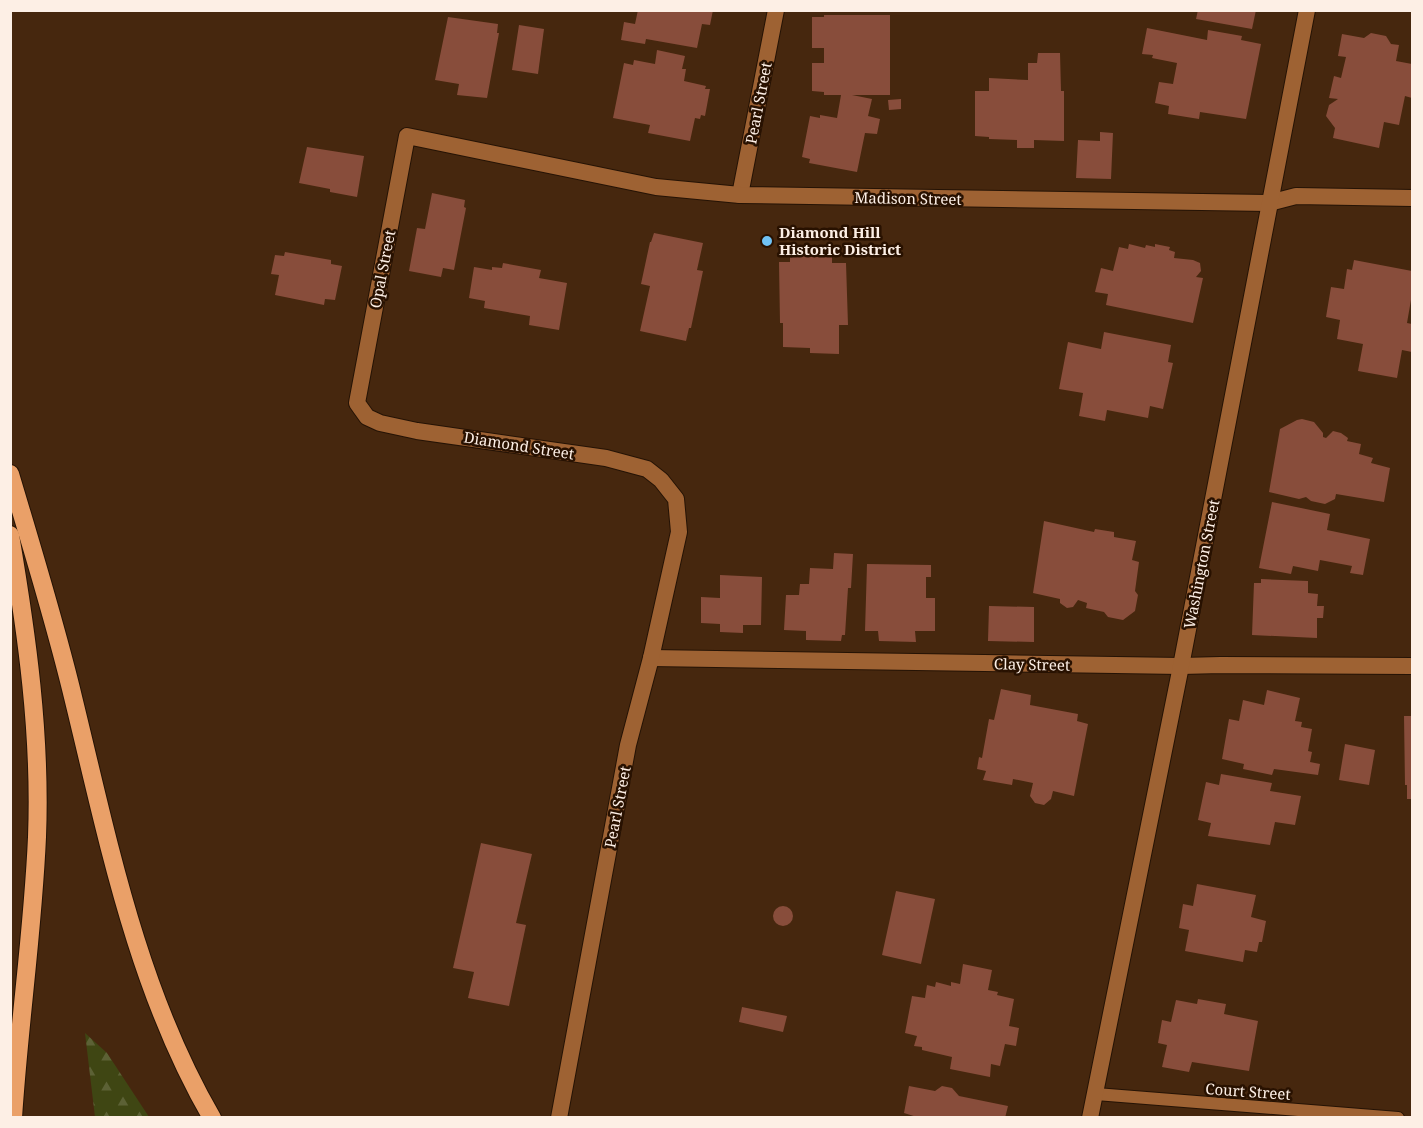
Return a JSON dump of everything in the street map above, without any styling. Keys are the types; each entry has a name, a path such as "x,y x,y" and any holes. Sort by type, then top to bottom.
{"highway":[{"path":"10,474 56,628 124,906 156,997 193,1085 212,1118"},
{"path":"10,535 33,686 37,780 37,838 14,1118"}],"street":[{"name":"Pearl Street","path":"741,195 777,10"},
{"name":"Washington Street","path":"1090,1118 1181,666 1307,10"},
{"name":"Madison Street","path":"407,136 656,187 741,195 1269,203 1296,196 1413,198"},
{"name":"Opal Street","path":"357,403 407,136"},
{"name":"Diamond Street","path":"357,403 367,417 380,423 606,458 647,470 661,480 676,499"},
{"name":"Pearl Street","path":"559,1118 628,745 651,658 679,532 676,499"},
{"name":"Clay Street","path":"651,658 1181,666 1221,664 1413,666"}],"lane":[{"name":"Court Street","path":"1096,1094 1397,1117"}],"green space":[{"path":"85,1033 107,1053 149,1117 95,1117"}],"building":[{"path":"638,10 713,10 710,25 702,24 697,48 646,39 645,44 621,40 624,22 635,24"},
{"path":"1198,10 1256,10 1252,29 1196,19"},
{"path":"824,15 890,15 890,95 852,95 872,99 868,116 880,119 877,134 865,133 857,172 809,163 810,159 802,157 810,116 837,118 841,95 824,95 824,92 812,91 812,63 824,63 824,48 812,48 812,17 824,17"},
{"path":"448,17 498,24 497,33 499,33 487,98 457,95 459,84 435,80"},
{"path":"519,25 544,29 538,74 512,70"},
{"path":"1147,28 1207,40 1208,30 1242,36 1241,40 1261,44 1246,119 1200,112 1199,119 1168,114 1169,106 1155,103 1159,82 1173,84 1177,63 1142,54"},
{"path":"1371,33 1386,36 1391,44 1399,45 1396,61 1412,64 1412,98 1405,96 1399,125 1384,122 1379,148 1333,138 1335,128 1326,116 1329,105 1338,99 1329,98 1334,76 1341,78 1346,57 1338,56 1342,34 1364,38"},
{"path":"657,50 685,56 682,69 686,69 684,81 710,89 705,116 701,115 700,119 695,118 690,141 648,133 650,125 613,118 624,63 633,65 634,60 655,64"},
{"path":"1038,53 1060,53 1061,91 1064,91 1064,141 1034,140 1034,148 1017,148 1017,140 975,136 975,91 989,91 989,78 1028,80 1028,63 1037,63"},
{"path":"901,99 901,109 889,110 888,100"},
{"path":"1100,132 1113,133 1111,179 1076,178 1078,140 1100,141"},
{"path":"307,147 364,156 357,197 299,183"},
{"path":"432,193 465,200 464,207 466,208 454,270 443,268 441,277 409,271 417,228 425,229"},
{"path":"654,233 703,243 697,270 703,271 686,341 640,331 650,286 641,284"},
{"path":"1129,244 1145,248 1146,245 1155,247 1155,244 1170,247 1169,250 1175,252 1174,258 1200,263 1201,271 1196,277 1203,278 1193,323 1106,305 1108,294 1095,292 1101,268 1113,271 1119,247 1128,249"},
{"path":"790,250 832,250 832,263 846,263 848,325 839,325 839,354 810,353 810,348 783,347 783,323 780,323 779,262 790,262"},
{"path":"285,252 331,260 331,264 342,266 335,300 325,299 324,305 275,295 279,275 271,274 275,255 284,256"},
{"path":"1354,260 1412,271 1412,294 1407,323 1412,324 1412,352 1402,350 1397,378 1358,371 1363,344 1337,339 1340,320 1326,317 1331,287 1344,289 1347,269 1352,270"},
{"path":"503,263 541,270 539,278 567,283 559,330 529,325 530,316 484,308 485,301 469,298 474,267 492,270 492,267 502,268"},
{"path":"1104,332 1171,345 1168,362 1173,363 1163,409 1150,406 1148,418 1107,410 1105,421 1079,416 1083,393 1059,389 1068,342 1101,349"},
{"path":"1302,419 1314,422 1323,433 1323,437 1326,438 1333,431 1348,438 1347,441 1361,444 1359,454 1373,458 1371,463 1390,468 1384,502 1336,494 1335,499 1325,504 1311,501 1306,497 1299,499 1269,492 1280,429"},
{"path":"1272,502 1330,514 1327,530 1370,539 1363,575 1350,573 1352,566 1320,560 1318,571 1293,566 1291,574 1259,568"},
{"path":"1044,521 1094,532 1095,529 1114,532 1114,537 1136,541 1132,560 1139,562 1135,611 1123,620 1086,608 1087,603 1078,600 1073,607 1067,608 1060,603 1060,599 1033,593"},
{"path":"834,553 853,554 845,635 842,635 841,641 806,640 806,631 784,630 786,595 799,595 800,584 809,584 810,568 833,569"},
{"path":"867,564 931,565 931,577 926,577 926,598 935,598 935,631 915,631 916,642 879,641 878,631 865,631"},
{"path":"720,575 762,577 761,625 743,625 743,633 720,632 720,624 701,623 701,597 720,598"},
{"path":"1261,579 1308,581 1308,593 1318,594 1317,606 1324,606 1323,618 1317,618 1317,638 1252,635 1254,583 1261,583"},
{"path":"989,606 1034,607 1034,642 988,641"},
{"path":"1001,689 1031,695 1030,705 1078,714 1077,721 1088,724 1074,796 1053,791 1051,799 1044,805 1035,803 1030,796 1033,783 1013,779 1012,785 983,780 986,771 977,769 979,757 982,758 989,719 994,720"},
{"path":"1267,690 1300,698 1295,721 1302,722 1301,727 1312,729 1308,751 1312,752 1310,762 1320,764 1318,775 1274,769 1272,775 1243,769 1244,764 1222,759 1229,719 1239,721 1243,700 1264,705"},
{"path":"1404,716 1412,716 1412,799 1407,799 1407,785 1405,785"},
{"path":"1345,744 1375,750 1369,785 1339,780"},
{"path":"1221,774 1272,783 1270,791 1301,796 1295,825 1275,822 1270,845 1208,836 1211,823 1198,820 1206,782 1219,785"},
{"path":"481,843 532,854 516,923 526,925 509,1006 468,998 474,972 453,968"},
{"path":"1197,884 1256,895 1251,917 1266,921 1262,942 1259,942 1257,952 1245,950 1243,962 1185,951 1189,930 1179,928 1183,904 1193,906"},
{"path":"896,891 935,899 921,964 882,955"},
{"path":"783,906 790,909 793,916 790,923 783,926 776,923 773,916 776,909"},
{"path":"963,964 992,970 988,990 1014,999 1009,1026 1019,1028 1016,1046 1005,1044 1000,1066 991,1064 990,1077 950,1069 952,1057 914,1046 917,1036 905,1033 912,996 925,998 927,985 935,987 936,982 951,986 951,982 960,984"},
{"path":"1198,999 1226,1004 1224,1014 1258,1021 1249,1071 1192,1062 1189,1072 1162,1067 1167,1045 1158,1043 1162,1020 1171,1022 1176,1000 1197,1004"},
{"path":"742,1007 787,1016 783,1032 739,1022"},
{"path":"909,1086 935,1091 942,1086 952,1088 959,1096 1008,1106 1005,1118 920,1118 904,1113"}],"place":[{"name":"Diamond Hill Historic District","path":"767,241"}]}
